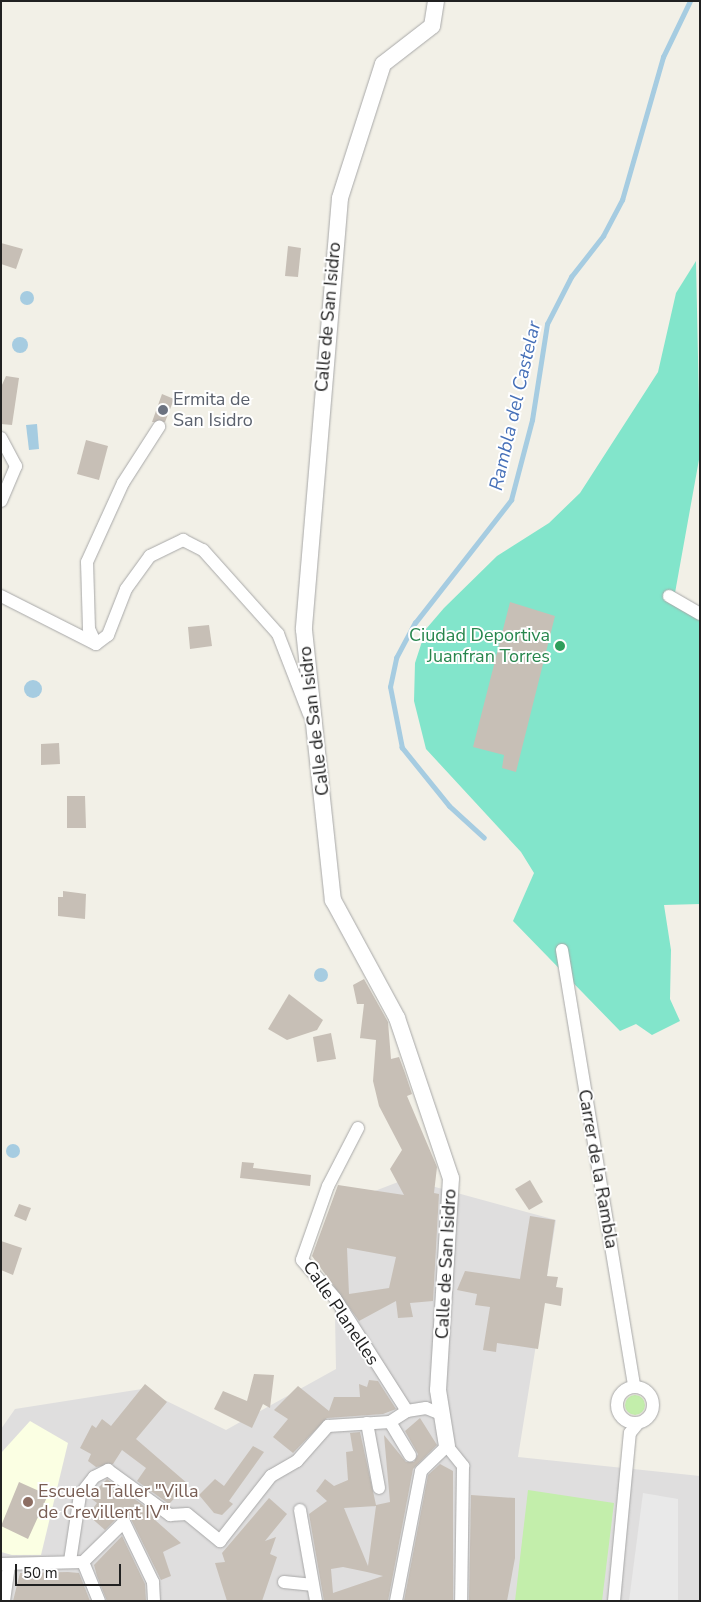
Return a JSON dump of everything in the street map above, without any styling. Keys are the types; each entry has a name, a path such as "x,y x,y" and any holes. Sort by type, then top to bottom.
{"street":[{"name":"Calle de San Isidro","path":"436,1 432,26 383,64 340,198 304,630 333,900 397,1018 451,1178 438,1390 447,1446"},
{"path":"96,644 89,629 88,562 122,483 159,427"},
{"path":"1,438 16,466 1,501"},
{"path":"96,644 108,635 126,590 150,556 183,540 203,550 278,634 316,732"},
{"path":"1,596 96,644"},
{"path":"669,596 700,614"},
{"name":"Carrer de la Rambla","path":"562,950 634,1387"},
{"name":"Calle Planelles","path":"358,1128 328,1186 302,1260 336,1298 407,1410"},
{"path":"614,1601 634,1428 649,1416 653,1406 649,1394 634,1387 623,1392 617,1402 623,1419 634,1428"},
{"path":"99,1601 76,1562 80,1495 94,1477 108,1470 170,1515 187,1514 220,1541 271,1476 297,1462 328,1426 390,1422 407,1410 426,1408 443,1415"},
{"path":"390,1422 410,1456"},
{"path":"367,1423 379,1488"},
{"path":"396,1601 421,1471 447,1446 463,1466 461,1601"},
{"path":"300,1510 311,1585 316,1601"},
{"path":"4,1601 5,1565 76,1562 124,1522 153,1582 154,1601"},
{"path":"284,1582 311,1585"}],"shaded area":[{"path":"406,1179 556,1220 518,1457 700,1476 700,1601 1,1601 1,1429 15,1409 142,1389 226,1430 336,1369 333,1207"},
{"name":"Escuela Taller \"Villa de Crevillent IV\"","path":"30,1421 68,1443 41,1555 12,1555 1,1552 1,1453"},
{"path":"643,1493 678,1499 678,1601 629,1601"}],"green space":[{"name":"Ciudad Deportiva Juanfran Torres","path":"696,261 700,454 673,604 700,613 700,904 664,905 671,950 670,999 680,1021 652,1035 636,1024 620,1031 513,921 534,873 521,852 426,749 414,701 415,663 426,629 444,608 497,556 549,523 580,493 658,372 676,293"},
{"path":"631,1395 639,1395 645,1401 645,1409 639,1415 631,1415 625,1409 625,1401"},
{"path":"528,1490 614,1503 602,1601 515,1601"}],"water":[{"path":"27,291 32,293 34,298 32,303 27,305 22,303 20,298 22,293"},
{"path":"20,337 26,339 28,345 26,351 20,353 14,351 12,345 14,339"},
{"path":"37,424 39,449 29,450 26,425"},
{"path":"33,680 39,683 42,689 39,695 33,698 27,695 24,689 27,683"},
{"path":"321,968 326,970 328,975 326,980 321,982 316,980 314,975 316,970"},
{"path":"13,1144 18,1146 20,1151 18,1156 13,1158 8,1156 6,1151 8,1146"}],"building":[{"path":"1,243 23,249 16,269 1,264"},
{"path":"288,246 301,248 298,277 285,276"},
{"path":"6,376 19,378 12,425 1,424 1,387"},
{"name":"Ermita de San Isidro","path":"162,394 174,399 165,422 152,422"},
{"path":"86,440 108,446 99,480 77,474"},
{"path":"510,602 555,616 516,772 502,768 504,755 473,747"},
{"path":"209,625 212,646 190,649 188,627"},
{"path":"59,743 60,764 41,765 41,744"},
{"path":"67,796 85,796 86,828 67,828"},
{"path":"63,891 86,894 85,919 58,916 58,897 63,897"},
{"path":"364,979 388,1022 391,1059 399,1057 412,1094 407,1096 437,1167 434,1193 439,1194 433,1301 410,1303 413,1317 398,1318 396,1301 359,1321 312,1256 338,1185 404,1195 390,1169 402,1150 379,1106 373,1081 376,1040 360,1038 364,1004 357,1004 353,985","holes":["347,1248 396,1257 389,1288 349,1294"]},
{"path":"289,994 323,1020 317,1030 287,1040 268,1029"},
{"path":"331,1033 336,1059 317,1062 313,1037"},
{"path":"242,1162 254,1163 253,1168 311,1175 310,1186 240,1178"},
{"path":"530,1180 543,1202 529,1210 515,1189"},
{"path":"19,1204 31,1208 26,1221 14,1216"},
{"path":"530,1216 555,1220 547,1276 558,1277 556,1287 563,1288 561,1306 545,1303 538,1349 497,1343 496,1352 483,1350 490,1307 475,1305 477,1294 457,1290 465,1271 520,1279"},
{"path":"1,1241 22,1248 13,1275 1,1270"},
{"path":"254,1374 274,1375 270,1408 263,1404 252,1428 214,1409 223,1391 247,1401"},
{"path":"369,1380 378,1381 396,1409 383,1414 327,1418 293,1453 273,1437 288,1419 274,1410 298,1386 329,1411 334,1397 360,1397 359,1384 367,1387"},
{"path":"145,1384 167,1402 136,1439 188,1484 169,1504 137,1481 146,1468 122,1450 113,1464 96,1467 88,1461 91,1454 80,1448 92,1425 96,1428 102,1419 111,1426"},
{"path":"420,1418 437,1445 413,1469 388,1601 324,1601 309,1514 327,1501 316,1491 325,1479 334,1486 348,1480 346,1452 353,1451 350,1433 360,1432 376,1505 390,1502 384,1435 406,1462 414,1462 418,1454 405,1431","holes":["376,1506 368,1566 344,1508","343,1567 367,1572 383,1576 333,1593 331,1569"]},
{"path":"253,1446 264,1452 229,1501 233,1504 222,1515 214,1513 199,1495 215,1479 224,1486"},
{"path":"440,1464 453,1471 453,1601 404,1601 428,1475"},
{"path":"107,1479 158,1516 155,1520 181,1543 163,1552 171,1576 161,1580 129,1515 119,1516 105,1530 88,1515 97,1503 89,1497"},
{"path":"19,1482 48,1495 28,1539 1,1526"},
{"path":"471,1495 515,1498 515,1558 507,1601 469,1601"},
{"path":"269,1498 287,1514 265,1541 276,1537 270,1554 277,1557 262,1601 227,1601 215,1563 225,1562 222,1553"},
{"path":"122,1536 145,1584 146,1601 107,1601 97,1576 94,1565"},
{"path":"20,1573 79,1573 90,1601 13,1601"}],"waterway":[{"name":"Rambla del Castelar","path":"484,838 449,806 402,748 390,687 396,658 415,623 511,500 532,420 547,324 571,277 603,236 622,200 663,57 690,1"}],"place":[{"name":"Ermita de San Isidro","path":"163,410"},
{"name":"Ciudad Deportiva Juanfran Torres","path":"560,646"},
{"name":"Escuela Taller \"Villa de Crevillent IV\"","path":"28,1502"}]}
